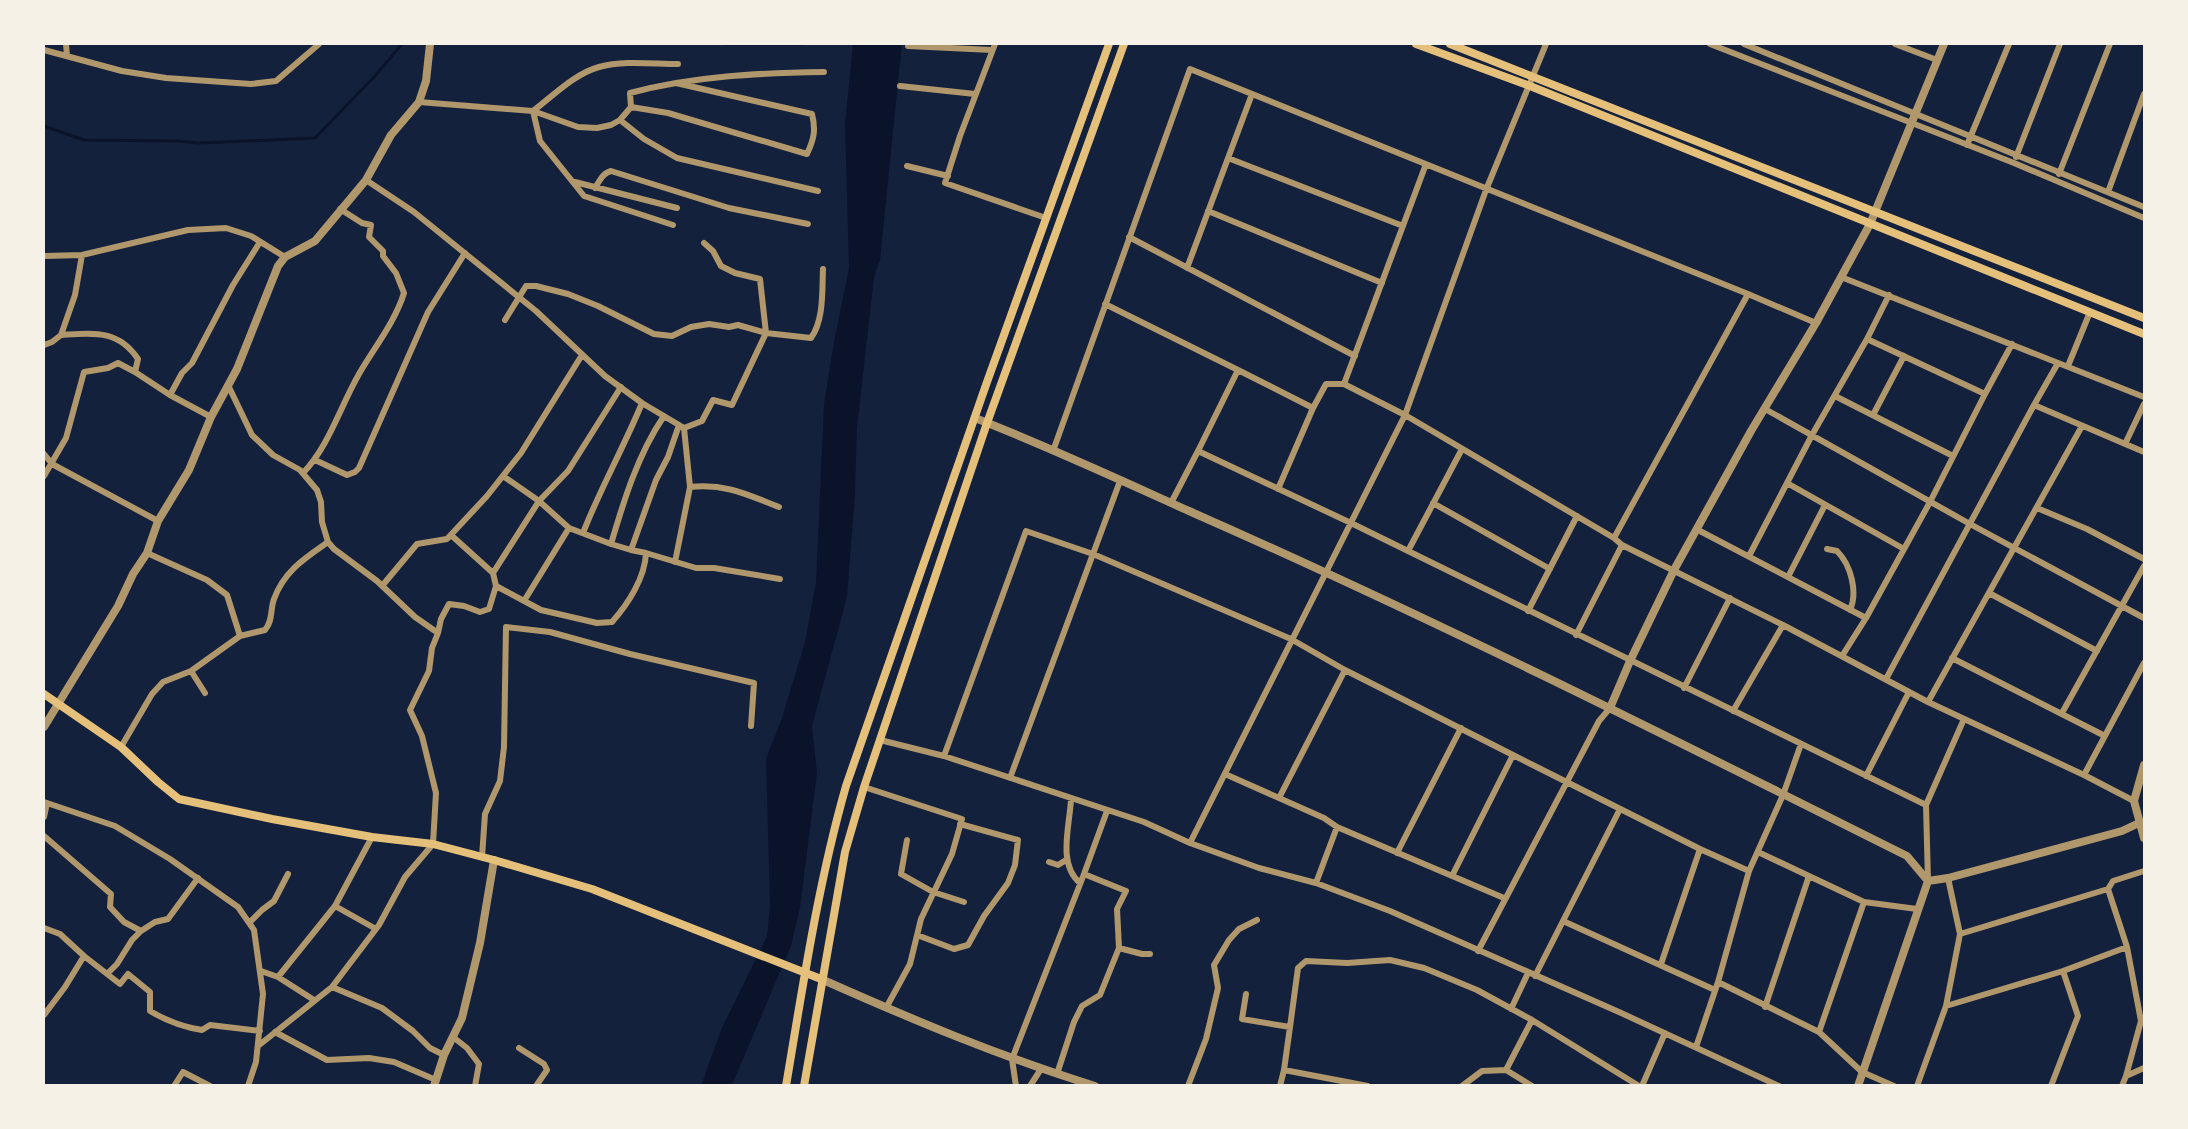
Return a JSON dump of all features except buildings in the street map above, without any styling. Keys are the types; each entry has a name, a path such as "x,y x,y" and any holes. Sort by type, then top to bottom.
{"main road":[{"path":"786,1086 804,973 830,841 846,786 1109,44"},
{"path":"804,1086 844,852 864,786 987,423 1124,44"},
{"path":"1416,44 1530,86 2145,334"},
{"path":"1450,44 2145,318"},
{"path":"44,694 121,747 179,799 372,837 433,844 494,860 592,888 821,979"}],"street":[{"path":"66,44 67,56"},
{"path":"44,50 122,71 165,78 251,84 276,81 318,44"},
{"path":"44,727 118,606 133,574 147,553 159,521 189,470 211,417 237,369 278,266 285,257 315,241 366,180 391,135 419,102 426,81 430,44"},
{"path":"1190,843 1405,415 1485,190 1546,44"},
{"path":"1710,44 2014,163 2145,218"},
{"path":"1744,44 2145,207"},
{"path":"1895,44 1937,60"},
{"path":"1478,951 1566,781 1599,721 1610,708 1674,570 1764,409 1816,323 1870,224 1944,44"},
{"path":"1966,145 2008,44"},
{"path":"2014,163 2060,44"},
{"path":"2057,181 2110,44"},
{"path":"908,46 993,47 945,183 1046,218"},
{"path":"533,111 570,82 597,68 628,64 678,64"},
{"path":"1053,451 1190,69 1816,323"},
{"path":"419,102 533,111 578,127 597,128 620,120 630,107 630,93 676,83 765,73 824,72"},
{"path":"630,107 668,113 807,154 816,126 813,114 676,83"},
{"path":"900,86 975,94"},
{"path":"1187,268 1252,94"},
{"path":"2108,192 2145,94"},
{"path":"533,111 540,141 584,196 673,225"},
{"path":"620,120 644,139 677,158 818,191"},
{"path":"1228,158 1403,225"},
{"path":"1344,384 1426,164"},
{"path":"907,166 948,176"},
{"path":"596,188 606,172 611,171 729,208 808,224"},
{"path":"366,180 414,212 465,253 536,311 582,355 621,387 642,403 682,427 702,421 713,400 732,405 766,333 760,279 735,273 721,266 704,243"},
{"path":"574,182 677,208"},
{"path":"303,474 315,460 404,293 396,273 383,256 383,250 369,237 371,225 362,223 340,209"},
{"path":"1208,211 1382,283"},
{"path":"44,256 82,255 188,230 226,228 250,236 285,257"},
{"path":"1129,237 1355,356"},
{"path":"170,395 182,373 192,363 233,285 260,242"},
{"path":"315,460 347,475 359,468 428,312 465,253"},
{"path":"44,345 61,335 75,295 82,255"},
{"path":"505,320 526,286 536,286 568,294 598,306 654,334 672,336 691,327 709,324 729,327 738,325 766,333 811,338 817,329 823,269"},
{"path":"1841,277 2145,397"},
{"path":"1614,538 1748,294"},
{"path":"1749,556 1889,295"},
{"path":"1105,304 1313,408"},
{"path":"2068,366 2090,312"},
{"path":"61,335 93,333 118,339 132,350 138,359 135,372"},
{"path":"1867,339 1985,394"},
{"path":"1842,656 1904,549 2012,344"},
{"path":"382,586 417,544 447,539 487,496 521,453 582,355"},
{"path":"1873,415 1904,356"},
{"path":"44,476 66,438 84,372 108,368 118,363 211,417"},
{"path":"1886,679 2058,363"},
{"path":"1171,503 1238,370"},
{"path":"1278,489 1313,408 1326,384 1344,384 1405,415 1614,538 1622,545 1783,625 1928,702 2134,801"},
{"path":"228,385 252,435 273,454 303,474 317,490 328,542 382,586 415,617 438,633"},
{"path":"493,573 539,501 568,471 621,387"},
{"path":"1835,396 1953,456"},
{"path":"583,533 603,484 623,448 642,403"},
{"path":"2125,444 2145,404"},
{"path":"2034,405 2145,452"},
{"path":"1764,409 2145,618"},
{"path":"611,544 635,472 655,429 664,416"},
{"path":"975,418 1327,572 1610,708 1907,856 1928,881"},
{"path":"1928,702 2082,426"},
{"path":"675,562 690,487 682,427"},
{"path":"631,550 656,480 682,427"},
{"path":"1408,551 1462,449"},
{"path":"1198,451 1351,523 1926,805"},
{"path":"44,454 52,464 159,521"},
{"path":"503,476 539,501 569,528 611,544 696,568 714,568 780,579"},
{"path":"1010,778 1120,481"},
{"path":"1787,483 1904,549"},
{"path":"690,487 710,485 737,490 779,507"},
{"path":"1433,503 1550,569"},
{"path":"1788,577 1825,505"},
{"path":"2037,508 2087,529 2145,559"},
{"path":"1528,611 1577,516"},
{"path":"524,601 569,528"},
{"path":"1698,530 1866,618"},
{"path":"944,756 1026,531 1093,554 1291,639 1345,670 1700,849 1749,871"},
{"path":"258,1046 332,987 376,929 405,877 433,844 436,793 422,736 410,710 429,671 432,648 441,619 449,604 464,606 480,612 489,609 496,586 493,573 451,535"},
{"path":"121,747 157,686 192,671 240,636 265,630 271,621 271,610 281,583 295,565 328,542"},
{"path":"1576,635 1622,545"},
{"path":"1827,549 1837,551 1849,568 1855,596 1850,610"},
{"path":"147,553 207,580 227,595 240,636"},
{"path":"496,586 541,610 597,623 612,622 625,606 645,566 646,553"},
{"path":"2062,713 2145,566"},
{"path":"1989,593 2097,651"},
{"path":"1684,688 1730,598"},
{"path":"1733,711 1783,625"},
{"path":"482,857 485,814 500,781 504,747 506,627 550,632 630,654 754,683 751,726"},
{"path":"1952,658 2105,736"},
{"path":"2084,775 2145,663"},
{"path":"1279,798 1345,670"},
{"path":"192,671 205,693"},
{"path":"1866,776 1909,692"},
{"path":"1858,1086 1928,881 1926,805 1964,719"},
{"path":"1397,853 1461,728"},
{"path":"880,740 944,756 1144,822 1190,843 1259,868 1316,883 1390,912 1665,1033 1779,1086"},
{"path":"1696,1047 1718,982 1749,871 1783,795 1801,744"},
{"path":"1452,876 1513,755"},
{"path":"2145,765 2134,801 2145,838"},
{"path":"1225,774 1324,818 1337,827 1504,898"},
{"path":"864,786 962,819 952,854 921,920 910,964 886,1008"},
{"path":"1071,799 1066,860 1072,876 1080,883"},
{"path":"44,817 45,803 115,826 198,878 238,907 254,930 263,994 258,1046 248,1086"},
{"path":"1511,1009 1563,921 1620,809"},
{"path":"1016,1086 1012,1059 1107,811"},
{"path":"1928,881 1948,878 2122,831 2139,823"},
{"path":"917,935 954,949 968,945 984,916 1008,883 1015,865 1018,840 960,824"},
{"path":"1316,883 1337,827"},
{"path":"44,836 111,894 110,907 124,922 141,931"},
{"path":"278,977 335,906 372,837"},
{"path":"907,840 901,874 933,892 964,903"},
{"path":"1661,964 1700,849"},
{"path":"1758,852 1864,902 1917,909"},
{"path":"275,1032 327,1060 369,1058 394,1062 435,1083 444,1055 462,1018 480,943 494,860"},
{"path":"1049,862 1058,865 1066,860"},
{"path":"1960,934 2108,889 2113,881 2145,871"},
{"path":"249,923 274,902 288,874"},
{"path":"1057,1074 1082,1006 1100,995 1119,948 1117,909 1126,891 1084,874"},
{"path":"1765,1007 1809,876"},
{"path":"108,973 141,931 155,922 168,919 198,878"},
{"path":"1917,1086 1946,1006 1960,934 1948,878"},
{"path":"2108,889 2127,947 2143,1022 2122,1086"},
{"path":"1819,1032 1864,902"},
{"path":"335,906 376,929"},
{"path":"1188,1086 1206,1039 1218,988 1214,965 1229,940 1239,929 1257,920"},
{"path":"1563,921 1715,990"},
{"path":"44,928 60,934 84,957 120,984 128,974 150,992 150,1011 183,1027 202,1030 210,1024 260,1031"},
{"path":"1946,1006 2063,971 2127,947"},
{"path":"1119,948 1150,954"},
{"path":"44,1015 84,957"},
{"path":"1280,1086 1298,968 1306,961 1347,963 1390,960 1424,968 1477,990 1532,1020 1640,1086 1665,1033"},
{"path":"261,971 278,977 314,1000"},
{"path":"2051,1086 2078,1017 2063,971"},
{"path":"821,979 1012,1059 1095,1086"},
{"path":"1718,982 1819,1032 1862,1072 1894,1086"},
{"path":"332,987 382,1008 413,1031 430,1048 444,1055"},
{"path":"1246,994 1242,1019 1290,1027"},
{"path":"1506,1070 1532,1020"},
{"path":"453,1037 467,1048 479,1064 475,1086"},
{"path":"519,1048 544,1064 546,1070 536,1086"},
{"path":"2126,1076 2145,1068"},
{"path":"1030,1086 1041,1069"},
{"path":"1284,1070 1368,1086"},
{"path":"1462,1086 1482,1071 1506,1070 1533,1086"},
{"path":"174,1086 183,1072 210,1086"}],"water":[{"path":"853,44 902,44 880,260 874,277 857,428 855,495 847,597 812,726 817,773 800,908 791,946 732,1085 701,1086 721,1030 767,936 770,905 766,759 782,718 805,642 816,582 824,404 849,268 845,123"}],"waterway":[{"path":"44,126 84,140 199,143 315,138 375,76 402,44"},
{"path":"725,44 803,44"}]}
